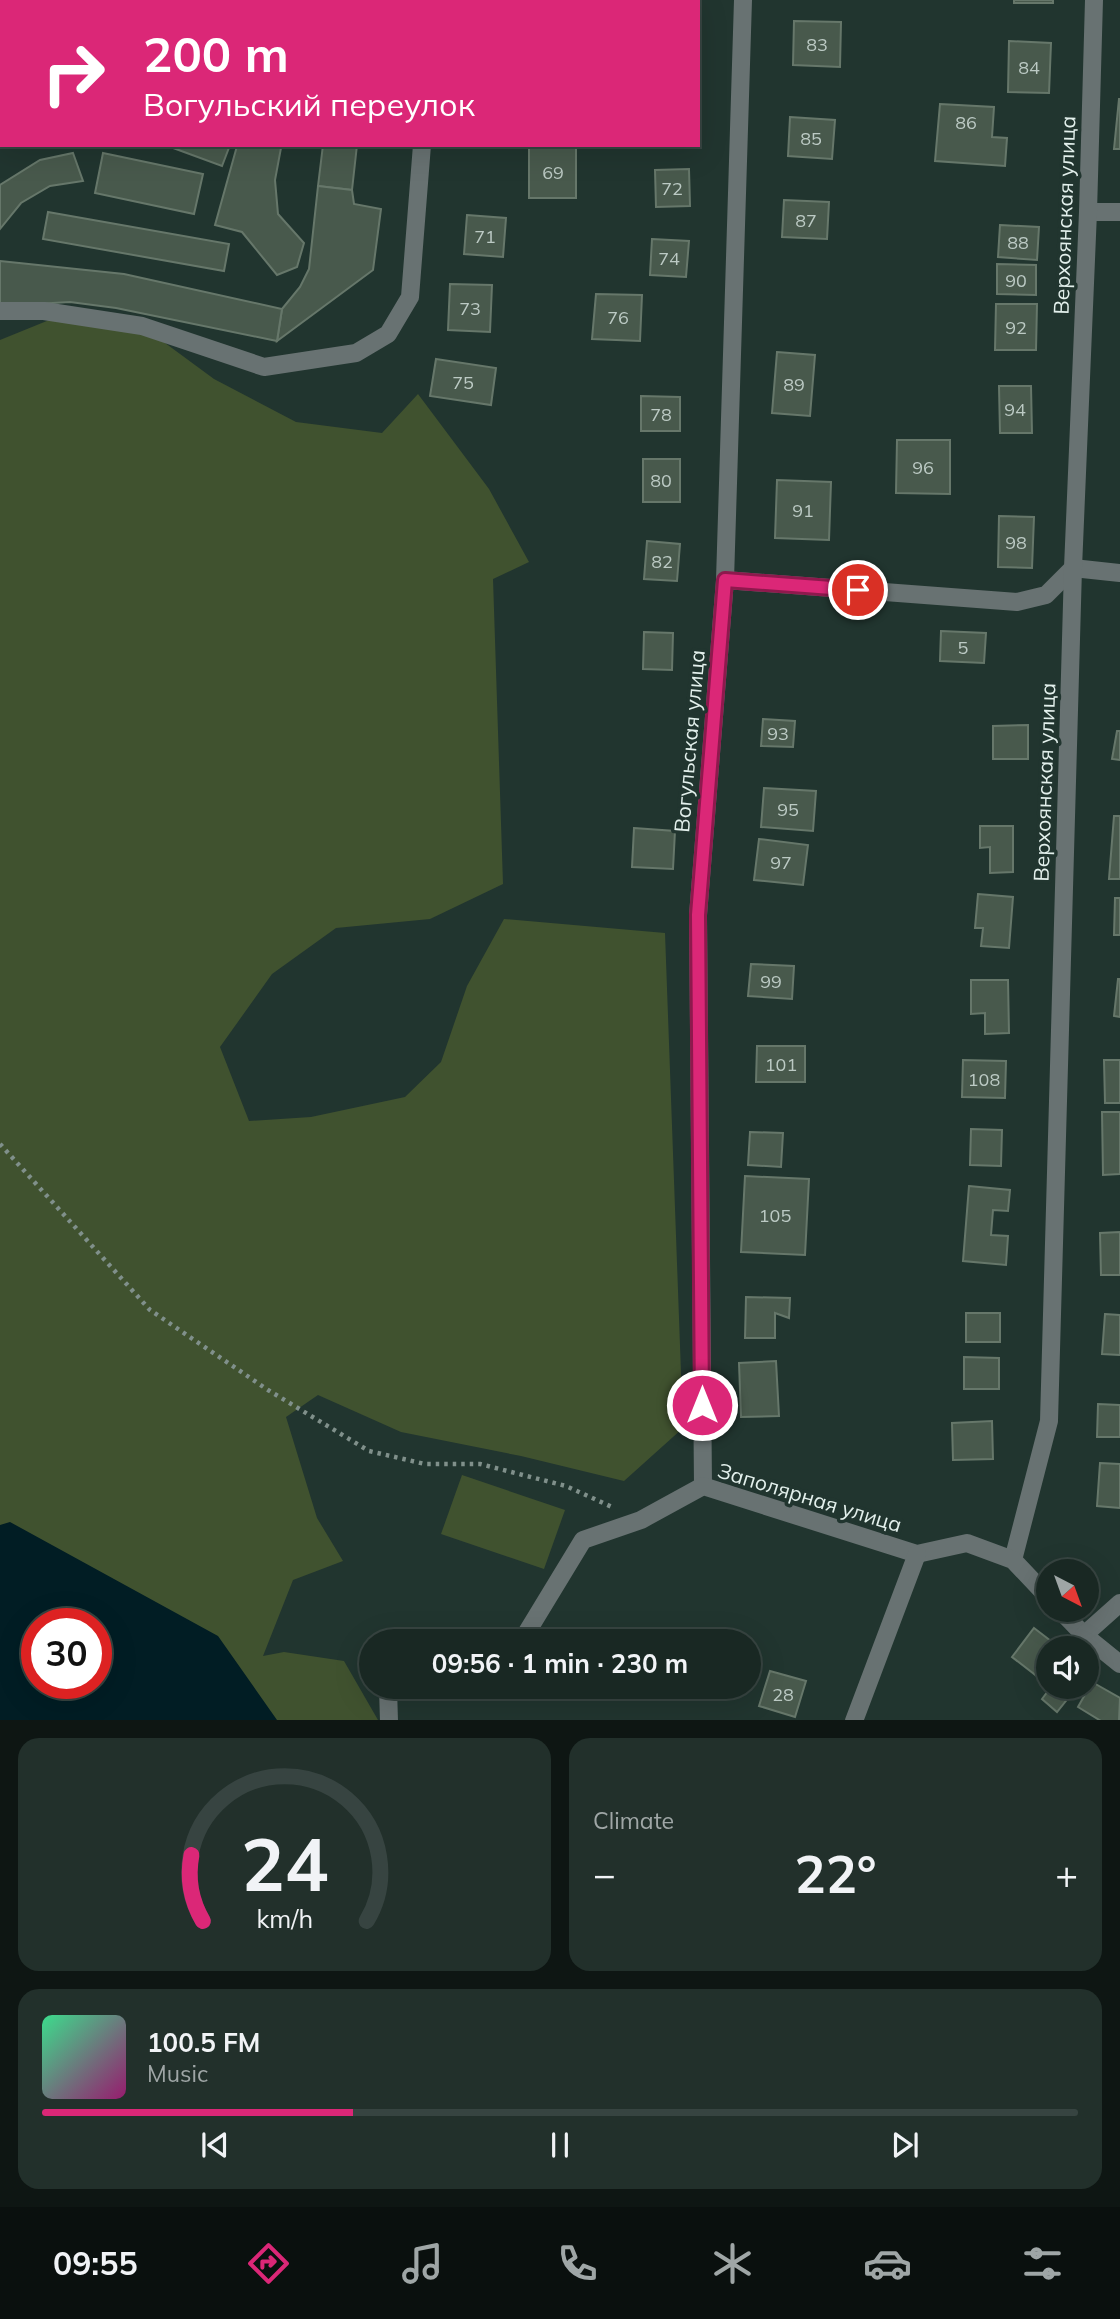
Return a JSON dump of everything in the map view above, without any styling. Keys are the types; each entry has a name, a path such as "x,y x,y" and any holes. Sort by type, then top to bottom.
{"street":[{"name":"Вогульская улица","path":"703,1486 698,915 725,580 743,0"},
{"name":"Верхоянская улица","path":"1013,1560 1049,1421 1073,568 1094,0"},
{"path":"0,311 44,311 142,326 264,366 356,353 388,334 410,297 422,147"},
{"path":"1088,212 1120,212"},
{"path":"725,580 1017,602 1046,595 1073,568 1120,573"},
{"name":"Заполярная улица","path":"529,1629 583,1540 641,1520 703,1486 917,1554 967,1543 1013,1560 1036,1584"},
{"path":"853,1720 917,1554"},
{"path":"1084,1635 1120,1603"},
{"path":"1072,1622 1120,1664"},
{"path":"388,1699 389,1720"}],"path":[{"path":"0,1144 150,1310 268,1390 369,1451 425,1464 480,1464 566,1486 641,1520"}],"green space":[{"path":"64,314 142,326 214,379 296,422 382,433 418,394 489,489 529,562 493,579 503,884 430,919 336,928 272,974 220,1047 249,1121 311,1117 405,1097 441,1062 467,986 504,919 665,933 683,1428 624,1481 521,1456 401,1432 318,1395 286,1417 317,1518 343,1561 293,1580 263,1656 284,1652 344,1661 359,1687 359,1699 366,1699 378,1720 0,1720 0,340"},
{"path":"462,1475 565,1510 544,1569 441,1534"}],"water":[{"path":"10,1522 218,1636 277,1720 0,1720 0,1525"}],"building":[{"path":"1014,0 1053,0 1053,3 1014,3"},
{"path":"794,21 841,22 840,67 793,65"},
{"path":"1009,41 1051,43 1049,93 1008,92"},
{"path":"1119,99 1120,149 1114,149"},
{"path":"940,104 994,107 992,137 1007,138 1005,166 935,161"},
{"path":"790,117 835,120 832,159 788,156"},
{"path":"170,147 229,147 222,166"},
{"path":"237,147 281,148 275,180 278,214 304,243 297,267 277,275 242,232 215,225"},
{"path":"323,147 357,147 352,190 318,186"},
{"path":"529,147 576,147 576,198 529,198"},
{"path":"73,153 83,181 50,186 21,203 0,229 0,185 40,160"},
{"path":"103,153 203,174 194,214 95,193"},
{"path":"689,169 690,206 656,207 655,170"},
{"path":"318,186 352,190 354,204 381,209 373,270 277,341 282,309 300,287 309,269"},
{"path":"784,200 829,202 827,239 782,237"},
{"path":"48,212 229,244 224,271 43,239"},
{"path":"467,215 506,218 503,257 464,254"},
{"path":"1000,225 1039,227 1037,260 998,257"},
{"path":"652,239 689,241 686,277 650,275"},
{"path":"0,261 124,274 282,309 277,341 116,308 70,302 0,306"},
{"path":"997,264 1036,265 1036,295 997,294"},
{"path":"450,284 492,285 490,332 448,330"},
{"path":"596,294 642,295 640,341 592,339"},
{"path":"996,304 1037,304 1036,350 995,350"},
{"path":"777,352 815,355 810,416 772,413"},
{"path":"436,359 496,368 491,405 430,396"},
{"path":"999,386 1031,386 1032,433 1000,433"},
{"path":"641,396 680,397 680,431 641,431"},
{"path":"897,440 950,440 950,494 896,493"},
{"path":"643,459 680,459 680,502 643,502"},
{"path":"777,480 831,482 829,540 775,538"},
{"path":"999,516 1034,517 1032,568 998,567"},
{"path":"647,541 680,544 677,581 644,579"},
{"path":"941,631 986,633 984,663 940,661"},
{"path":"644,632 673,633 672,670 643,669"},
{"path":"763,719 795,721 793,747 761,746"},
{"path":"1028,725 1028,759 993,759 993,726"},
{"path":"1117,731 1120,731 1120,760 1112,759"},
{"path":"764,788 816,791 813,831 761,827"},
{"path":"1114,816 1120,816 1120,879 1109,879"},
{"path":"980,826 1013,826 1013,872 990,873 990,847 980,848"},
{"path":"634,828 675,831 673,869 632,867"},
{"path":"759,839 808,845 803,885 754,880"},
{"path":"978,894 1013,897 1009,948 981,946 983,928 975,928"},
{"path":"1115,898 1120,898 1120,935 1114,935"},
{"path":"751,964 794,966 792,999 748,996"},
{"path":"1120,979 1120,1017 1114,1016"},
{"path":"971,980 1008,980 1009,1033 985,1034 985,1013 971,1014"},
{"path":"757,1046 805,1046 805,1082 756,1082"},
{"path":"963,1060 1006,1061 1005,1098 962,1097"},
{"path":"1104,1060 1120,1060 1120,1103 1105,1103"},
{"path":"1102,1112 1120,1112 1120,1174 1103,1175"},
{"path":"971,1129 1002,1130 1001,1166 970,1165"},
{"path":"750,1132 783,1133 781,1167 748,1165"},
{"path":"745,1176 809,1179 805,1255 741,1252"},
{"path":"969,1186 1010,1190 1008,1211 993,1210 991,1235 1008,1236 1006,1265 963,1261"},
{"path":"1120,1232 1120,1275 1101,1275 1100,1233"},
{"path":"746,1297 790,1298 789,1318 775,1313 775,1338 745,1338"},
{"path":"966,1313 1000,1313 1000,1342 966,1342"},
{"path":"1105,1314 1120,1315 1120,1355 1102,1354"},
{"path":"964,1357 999,1358 999,1389 964,1389"},
{"path":"776,1361 779,1416 741,1417 739,1363"},
{"path":"1098,1404 1120,1405 1120,1437 1097,1437"},
{"path":"992,1421 993,1459 953,1460 952,1423"},
{"path":"1100,1463 1120,1464 1120,1508 1097,1506"},
{"path":"1034,1628 1044,1636 1036,1636 1036,1675 1012,1657"},
{"path":"770,1671 806,1681 795,1717 759,1706"},
{"path":"1099,1686 1120,1698 1119,1720 1099,1720 1078,1707 1082,1699 1099,1699"},
{"path":"1042,1699 1067,1699 1057,1712"}],"route":[{"path":"702,1405 698,915 725,580 858,590"}]}
